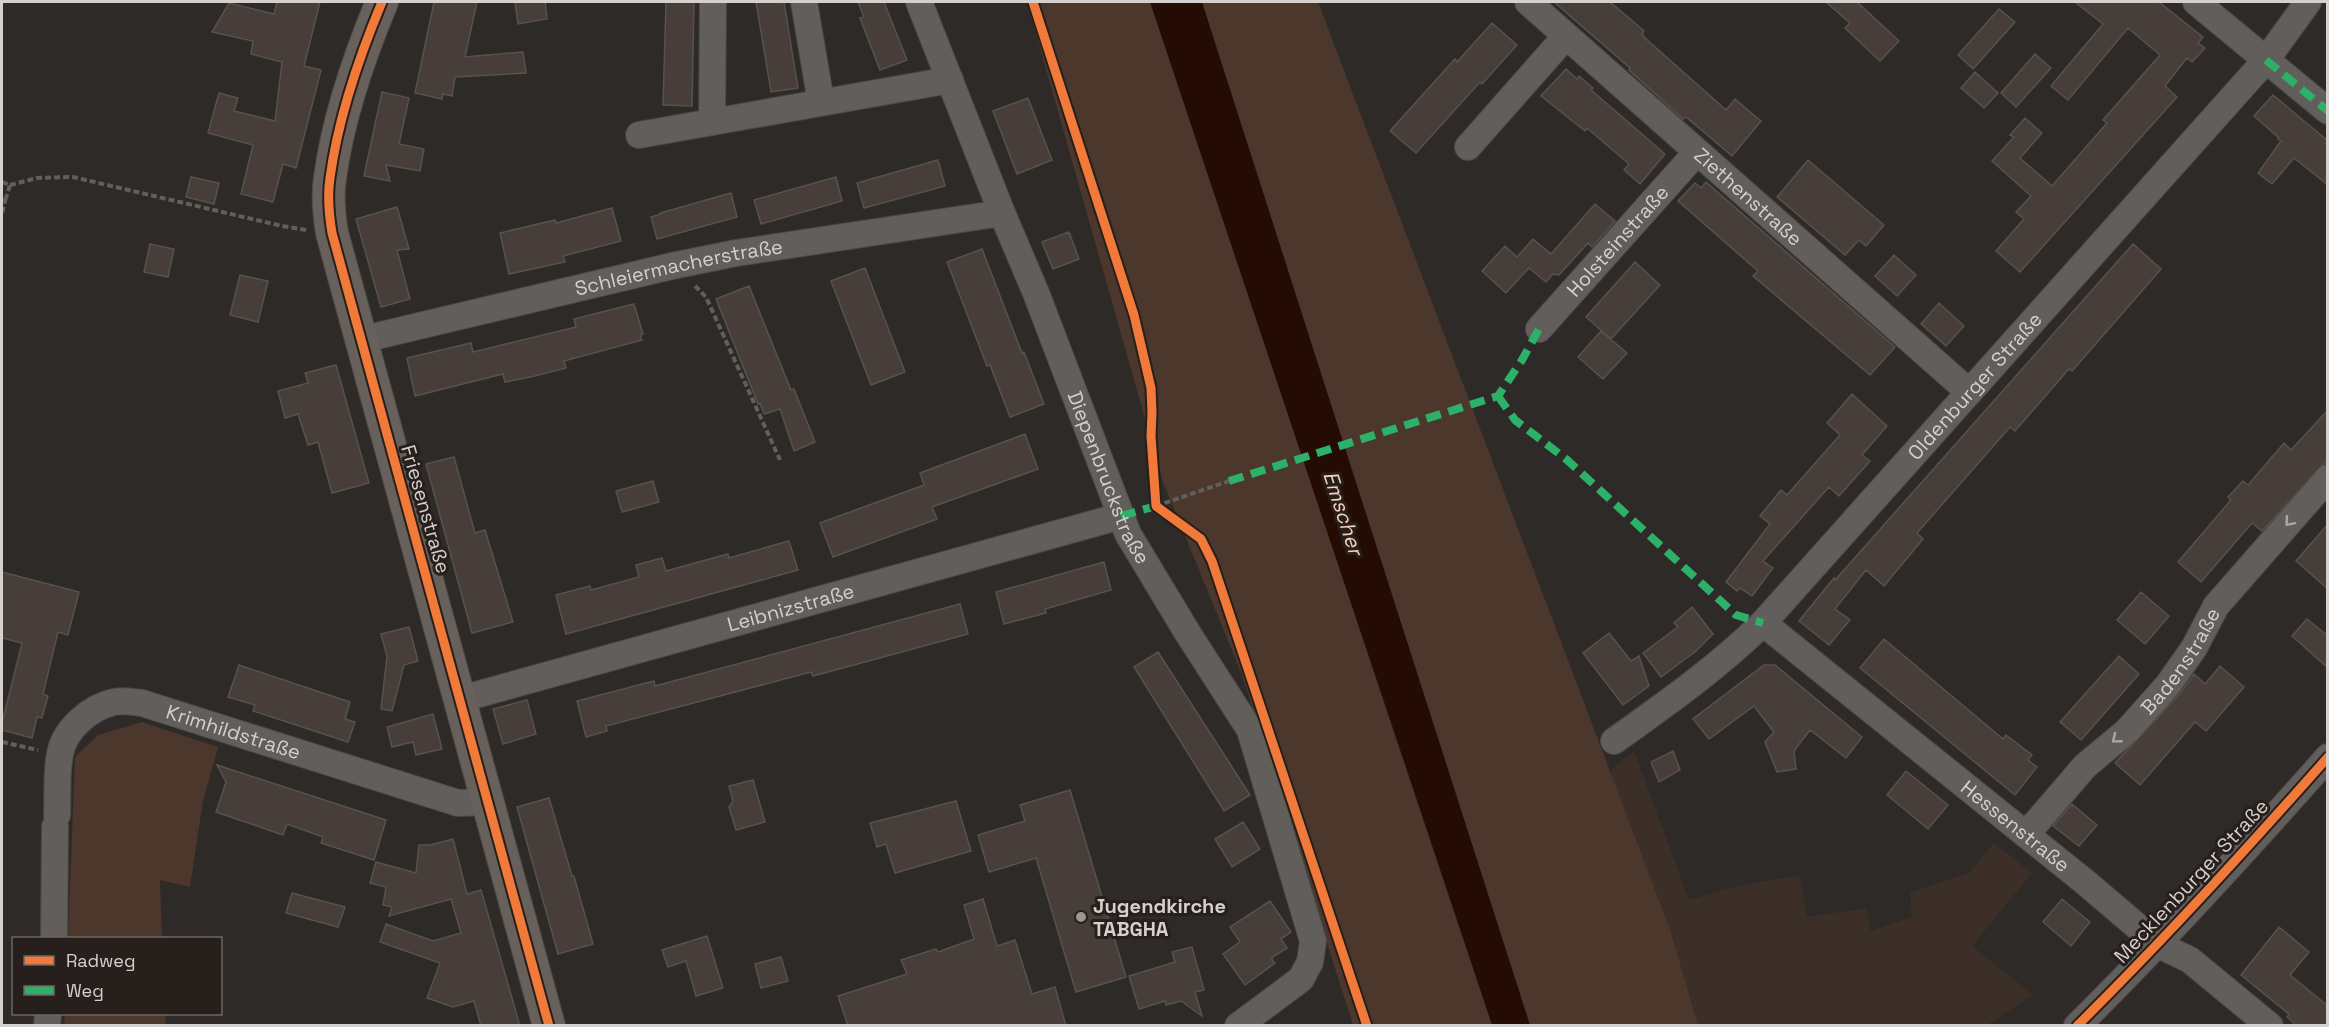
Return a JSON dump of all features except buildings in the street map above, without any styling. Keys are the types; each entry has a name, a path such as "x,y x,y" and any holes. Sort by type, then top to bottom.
{"main road":[{"name":"Friesenstraße","path":"382,2 360,60 329,179 328,206 332,233 549,1026"}],"street":[{"path":"712,122 713,2"},
{"path":"804,2 821,102"},
{"name":"Diepenbruckstraße","path":"919,2 1036,293 1128,534 1250,730 1313,941 1310,962 1301,979 1238,1026"},
{"name":"Ziethenstraße","path":"1528,2 1968,390"},
{"path":"2196,2 2328,111"},
{"name":"Oldenburger Straße","path":"1614,741 1692,686 1739,647 1763,623 1968,390 2266,60 2308,2"},
{"path":"1468,147 1566,36"},
{"path":"639,135 950,80"},
{"name":"Holsteinstraße","path":"1539,328 1697,152"},
{"name":"Schleiermacherstraße","path":"360,340 736,253 1002,213"},
{"name":"Badenstraße","path":"2024,833 2036,823 2085,766 2132,725 2168,685 2194,648 2216,606 2328,478"},
{"name":"Leibnizstraße","path":"461,699 1121,516"},
{"name":"Hessenstraße","path":"1763,623 2159,945 2190,960 2270,1026"},
{"name":"Krimhildstraße","path":"54,937 56,821 60,755 67,736 80,720 113,702 142,703 458,802 487,802"},
{"name":"Mecklenburger Straße","path":"2077,1026 2159,945 2328,757"}],"path":[{"path":"2,182 10,185 37,178 73,177 282,226 332,233"},
{"path":"2,214 3,201 10,185"},
{"path":"672,266 706,297 780,460"},
{"path":"1156,506 1229,481"},
{"path":"2,742 60,755"}],"shaded area":[{"path":"1027,2 1318,2 1670,929 1698,1025 1353,1025 1242,675 1163,482"},
{"path":"142,722 218,747 203,801 190,887 160,880 162,937 68,937 75,757 98,735"},
{"path":"1634,751 1689,900 1730,888 1799,875 1807,917 1866,908 1871,931 1912,917 1910,893 1969,873 1994,843 2032,873 1972,946 2033,995 1987,1025 1698,1025 1670,929 1610,771"},
{"path":"65,1015 165,1015 166,1025 64,1025"}],"water":[{"name":"Emscher","path":"1150,2 1202,2 1530,1025 1492,1025"}],"marked path":[{"path":"2266,60 2328,111"},
{"path":"1229,481 1498,396 1539,329"},
{"path":"1498,396 1515,420 1566,459 1736,615 1763,623"},
{"path":"1121,516 1156,506"}],"cycle path":[{"path":"382,2 365,44 338,133 329,192 332,233 549,1026"},
{"path":"1033,2 1134,315 1151,388 1151,436 1156,506 1201,539 1212,561 1367,1026"},
{"path":"2077,1026 2205,893 2328,757"}],"place":[{"name":"Jugendkirche TABGHA","path":"1081,917"}]}
